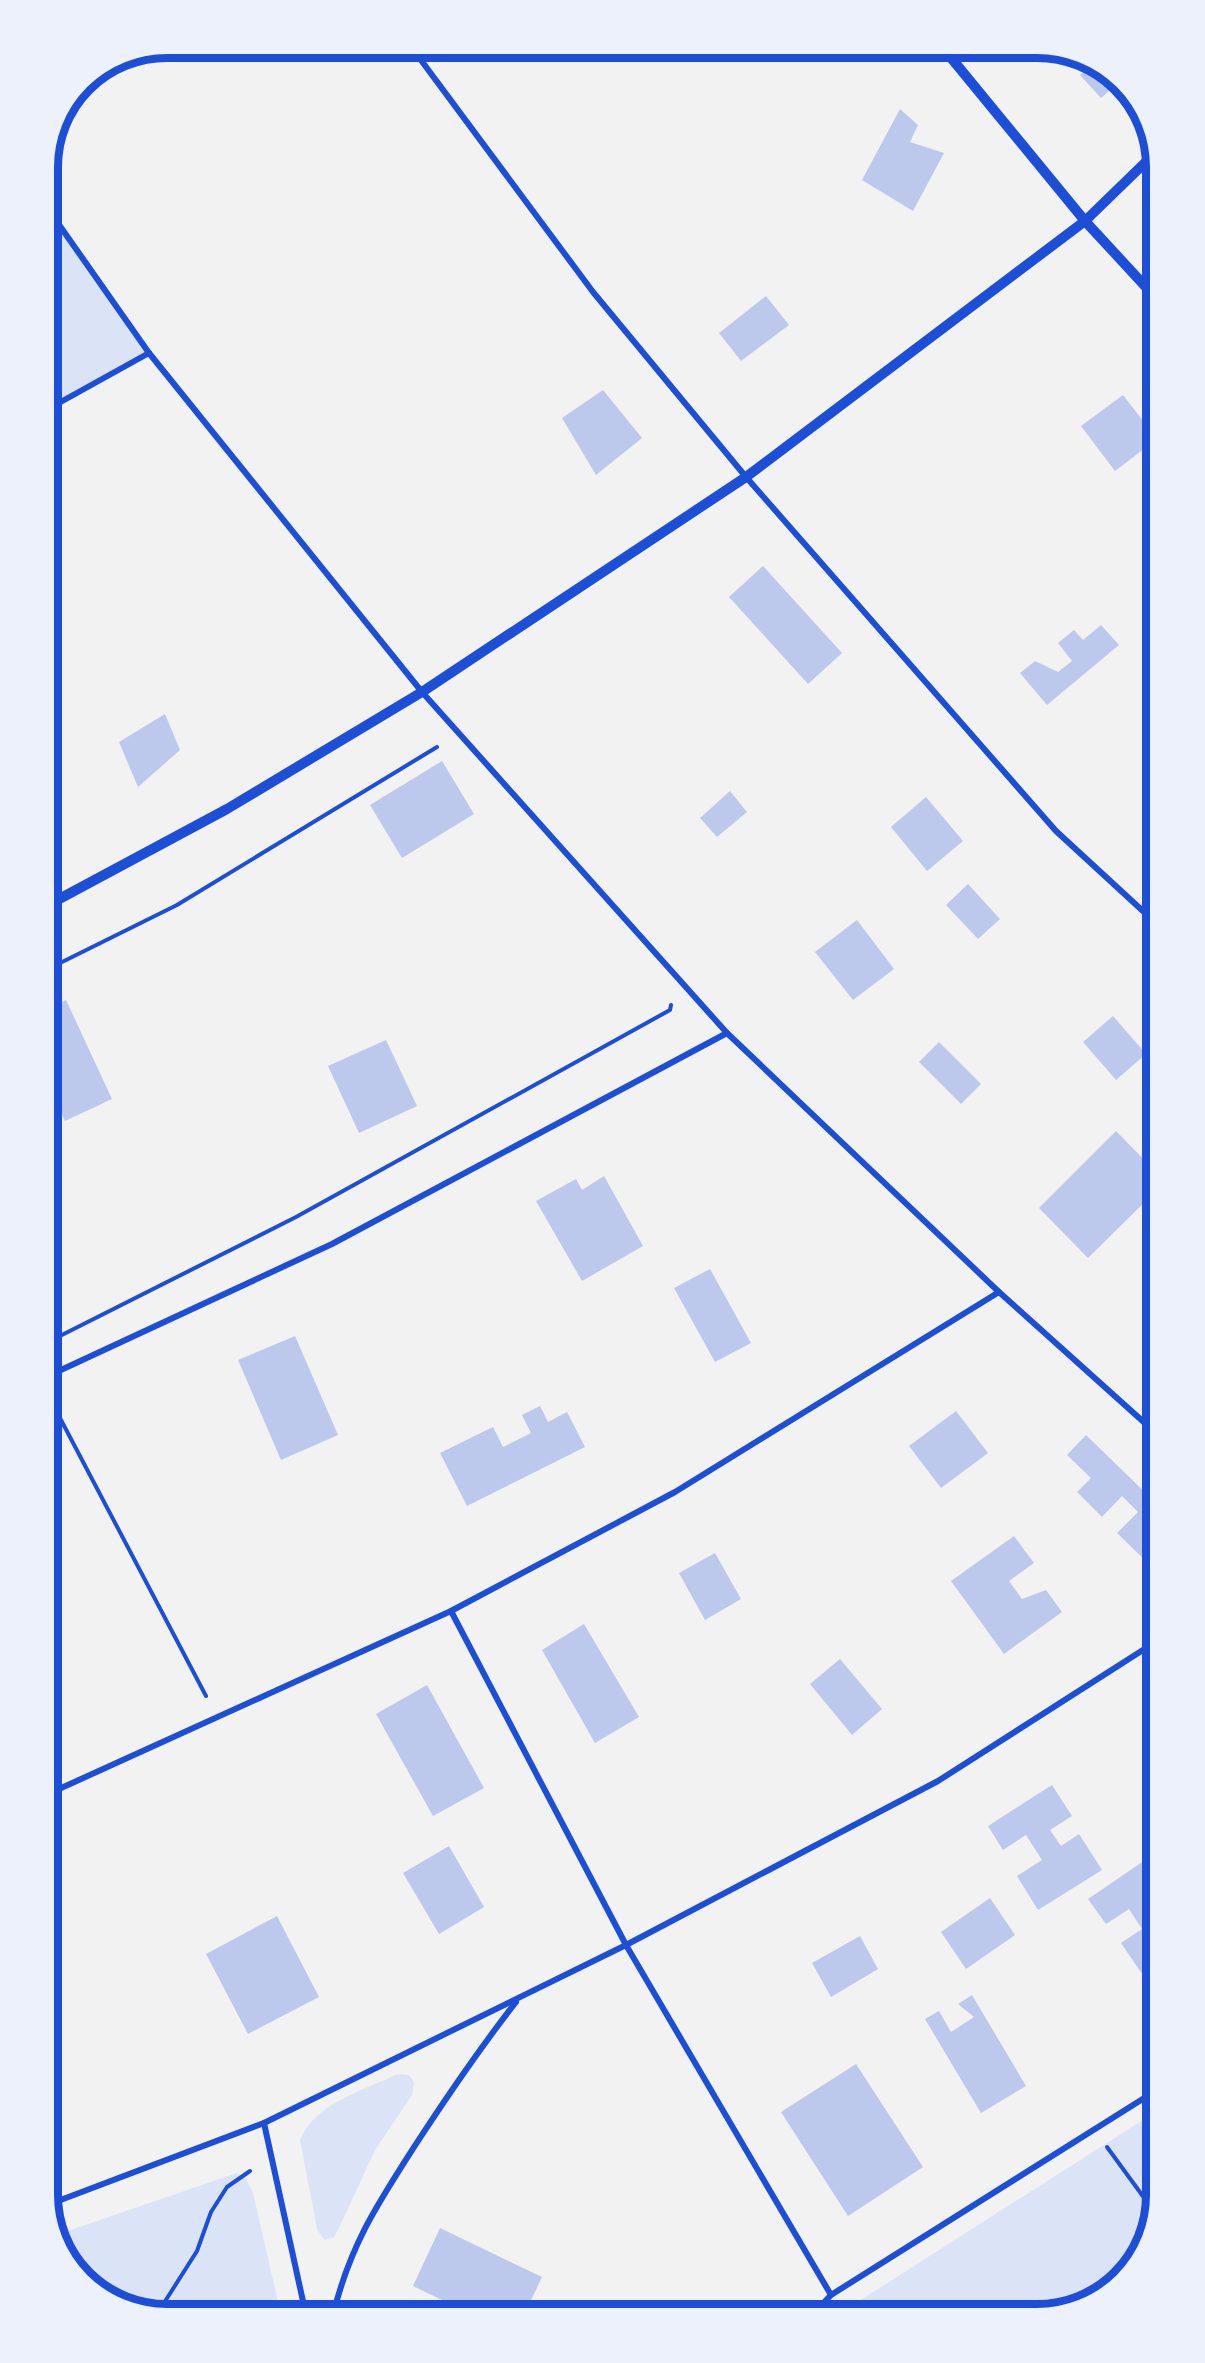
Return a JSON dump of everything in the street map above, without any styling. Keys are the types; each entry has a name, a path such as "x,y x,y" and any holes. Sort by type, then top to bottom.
{"street":[{"path":"420,59 593,292 746,477 1056,831 1146,914"},
{"path":"952,59 1085,221 1146,287"},
{"path":"59,899 227,809 422,692 746,477 1085,221 1146,162"},
{"path":"59,225 149,353 422,692 727,1033 999,1292 1146,1424"},
{"path":"59,403 149,353"},
{"path":"58,1371 332,1244 727,1033"},
{"path":"58,1789 451,1611 675,1492 999,1292"},
{"path":"451,1611 626,1945 831,2295"},
{"path":"59,2201 264,2122 626,1945 938,1781 1146,1648"},
{"path":"336,2304 342,2278 366,2221 470,2060 517,2000"},
{"path":"822,2304 831,2295 1146,2097"},
{"path":"264,2122 304,2304"}],"path":[{"path":"59,964 177,905 436,746"},
{"path":"58,1337 296,1217 670,1010"},
{"path":"58,1415 217,1718"},
{"path":"1094,2129 1146,2200"},
{"path":"163,2304 197,2251 212,2212 226,2187 250,2171"}],"shaded area":[{"path":"59,225 149,353 59,403"},
{"path":"398,2074 409,2075 414,2082 412,2095 375,2150 334,2237 324,2240 317,2229 300,2140 307,2127 329,2107 356,2092"},
{"path":"1146,2118 1146,2210 1141,2231 1120,2267 1092,2290 1073,2299 1045,2304 854,2304"},
{"path":"237,2173 246,2178 253,2193 278,2304 160,2304 132,2299 107,2286 90,2273 73,2250 65,2232"}],"building":[{"path":"1086,70 1112,88 1101,98 1080,75"},
{"path":"900,109 918,125 910,142 944,153 913,211 862,180"},
{"path":"766,296 789,325 741,361 719,333"},
{"path":"603,390 642,438 596,475 562,418"},
{"path":"1123,395 1146,425 1146,447 1115,471 1081,426"},
{"path":"763,566 842,653 808,684 729,597"},
{"path":"1101,625 1119,645 1047,705 1020,673 1035,661 1058,672 1072,661 1058,643 1074,630 1083,640"},
{"path":"165,714 180,750 138,787 119,742"},
{"path":"442,761 474,814 402,858 370,805"},
{"path":"730,791 747,812 717,837 700,818"},
{"path":"926,797 963,841 927,871 891,827"},
{"path":"968,884 1000,919 978,939 946,905"},
{"path":"857,920 894,969 853,1000 815,952"},
{"path":"66,1000 112,1099 65,1121 59,1107 59,1003"},
{"path":"1113,1016 1146,1054 1116,1080 1083,1042"},
{"path":"386,1040 417,1106 359,1133 328,1066"},
{"path":"939,1042 981,1084 961,1104 919,1062"},
{"path":"1116,1131 1146,1162 1146,1201 1088,1258 1039,1208"},
{"path":"604,1176 643,1246 582,1281 536,1201 576,1179 582,1190"},
{"path":"710,1269 751,1343 715,1362 674,1288"},
{"path":"295,1336 338,1435 281,1460 238,1360"},
{"path":"540,1406 548,1422 567,1412 585,1447 467,1506 440,1453 493,1427 503,1447 531,1433 522,1415"},
{"path":"956,1411 988,1453 941,1488 909,1446"},
{"path":"1086,1435 1146,1493 1145,1560 1117,1533 1138,1512 1122,1496 1102,1517 1077,1492 1091,1478 1067,1455"},
{"path":"1014,1536 1034,1563 1009,1581 1022,1599 1046,1590 1062,1612 1004,1654 951,1581"},
{"path":"715,1553 741,1599 705,1620 679,1573"},
{"path":"584,1624 639,1717 595,1743 542,1650"},
{"path":"840,1659 882,1709 852,1735 810,1684"},
{"path":"427,1685 484,1788 433,1816 376,1714"},
{"path":"1052,1785 1072,1816 1050,1830 1061,1846 1079,1834 1102,1870 1038,1910 1017,1876 1042,1860 1026,1835 1003,1850 988,1826"},
{"path":"449,1846 484,1907 439,1934 403,1873"},
{"path":"1146,1859 1146,1980 1121,1943 1142,1929 1129,1909 1106,1924 1088,1899"},
{"path":"990,1898 1015,1935 966,1969 941,1932"},
{"path":"277,1916 319,1997 248,2034 206,1954"},
{"path":"860,1936 878,1969 831,1997 812,1963"},
{"path":"972,1995 1026,2086 981,2113 925,2019 939,2011 951,2032 974,2017 958,2004"},
{"path":"856,2064 923,2167 848,2216 781,2112"},
{"path":"440,2228 542,2277 529,2304 450,2304 413,2286"}]}
